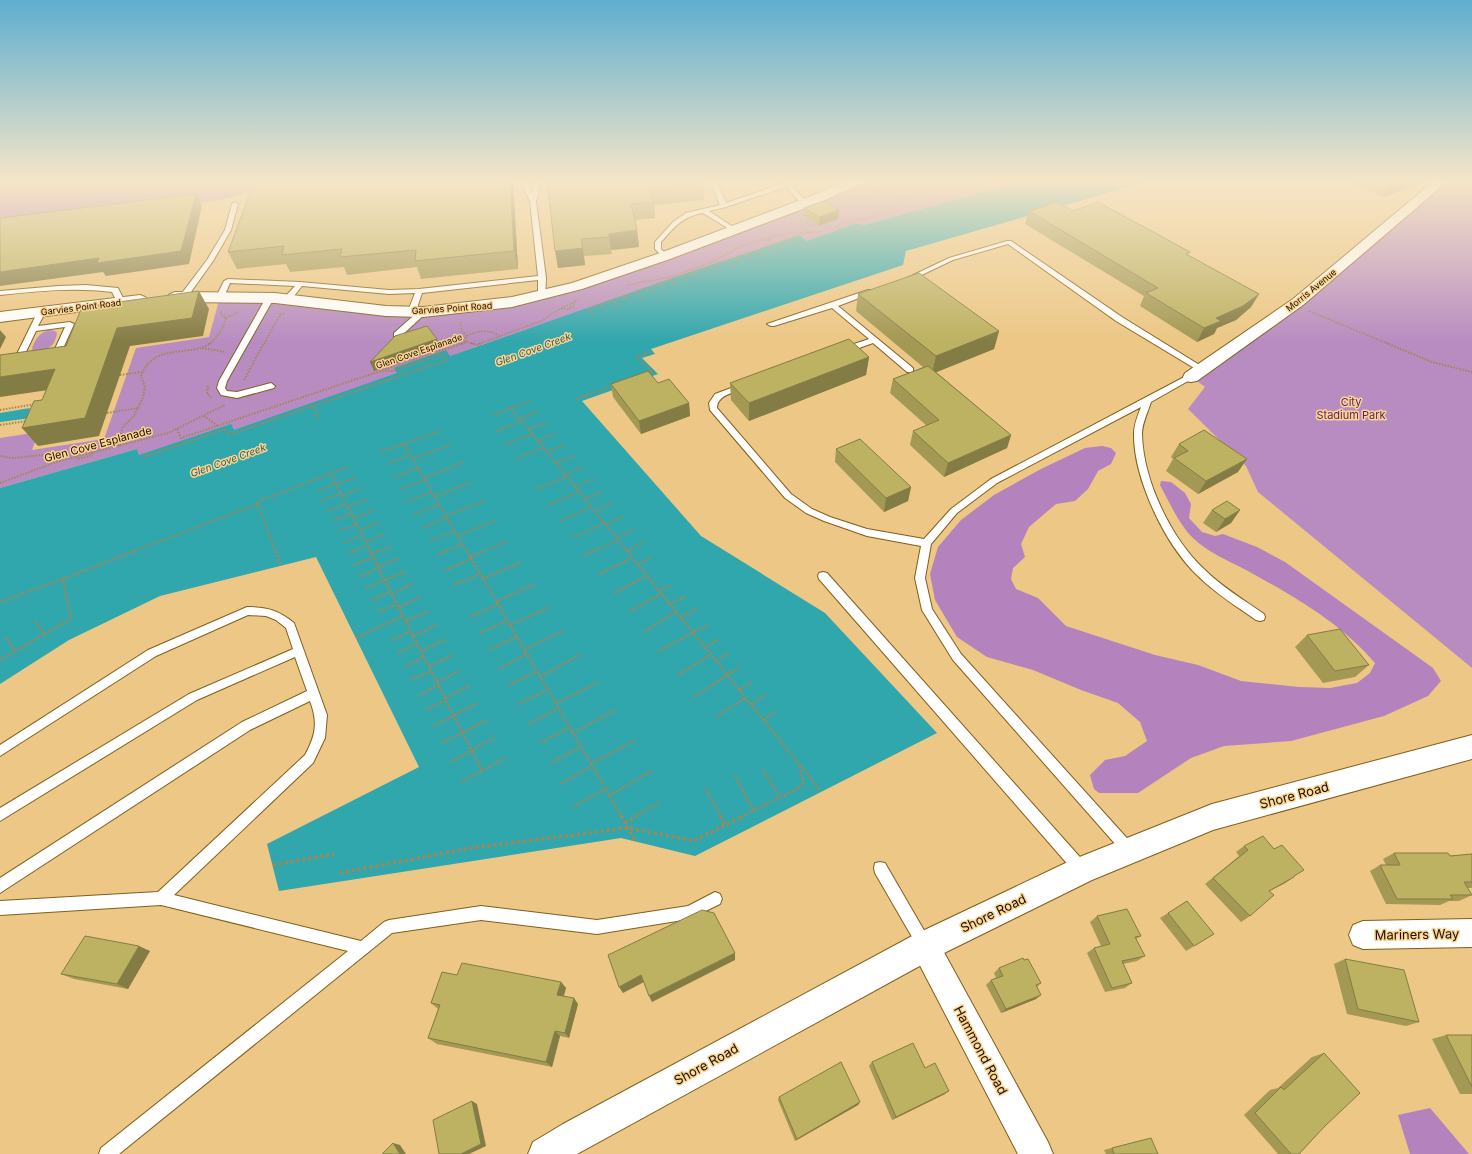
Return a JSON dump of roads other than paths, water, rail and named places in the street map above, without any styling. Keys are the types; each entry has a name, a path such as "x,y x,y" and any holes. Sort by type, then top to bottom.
{"main road":[{"name":"Shore Road","path":"545,1154 575,1136 924,946 1082,870 1212,816 1472,747"}],"street":[{"name":"Garvies Point Road","path":"0,317 120,302 183,297 222,301 270,298 289,305 417,312 505,303 542,296 577,286 724,234"},
{"name":"Morris Avenue","path":"1197,373 1294,304 1378,234"},
{"name":"Mariners Way","path":"1363,935 1472,933"},
{"name":"Hammond Road","path":"924,946 1036,1154"}],"lane":[{"path":"183,297 210,261 226,234"},
{"path":"537,234 542,278 542,296"},
{"path":"664,256 658,250 658,242 665,234"},
{"path":"903,281 917,276 951,259 1009,242 1197,373 1147,401 994,481 954,511 926,543 920,578 927,610 957,657 1129,850"},
{"path":"222,301 228,281 300,284 388,292 418,291 542,278"},
{"path":"289,305 300,284"},
{"path":"0,293 49,288 99,288 115,290 120,302"},
{"path":"771,324 882,288"},
{"path":"397,335 417,312 418,291"},
{"path":"270,298 221,386 224,393 237,395 271,386"},
{"path":"833,305 910,370"},
{"path":"34,329 70,324 57,353 19,358 42,311"},
{"path":"838,353 874,340"},
{"path":"751,384 718,396 713,403 713,408 788,496 809,512 827,519 867,532 926,543"},
{"path":"1147,401 1138,432 1141,462 1147,484 1159,511 1190,562 1201,573 1260,617"},
{"path":"823,576 1082,870"},
{"path":"0,751 152,653 247,611 263,611 279,615 290,626 320,715 321,727 318,742 309,759 161,898"},
{"path":"0,815 193,697 298,651"},
{"path":"0,886 246,726 313,694"},
{"path":"880,868 924,946"},
{"path":"0,908 161,898 362,948"},
{"path":"107,1154 389,927 481,913 597,927 689,912 715,899"}],"water":[{"name":"Glen Cove Creek","path":"826,234 965,234 906,251 903,265 651,349 655,354 642,358 658,374 582,401 701,536 825,613 937,733 695,856 621,838 279,891 267,844 419,767 316,557 160,596 69,640 0,684 0,488 137,449 139,455 231,424 234,430 397,373 394,368 446,350 450,356 799,235 807,241"},
{"path":"30,408 29,410 42,408 39,417 0,422 0,413"}],"park label":[{"name":"City Stadium Park","path":"1351,408"}]}
